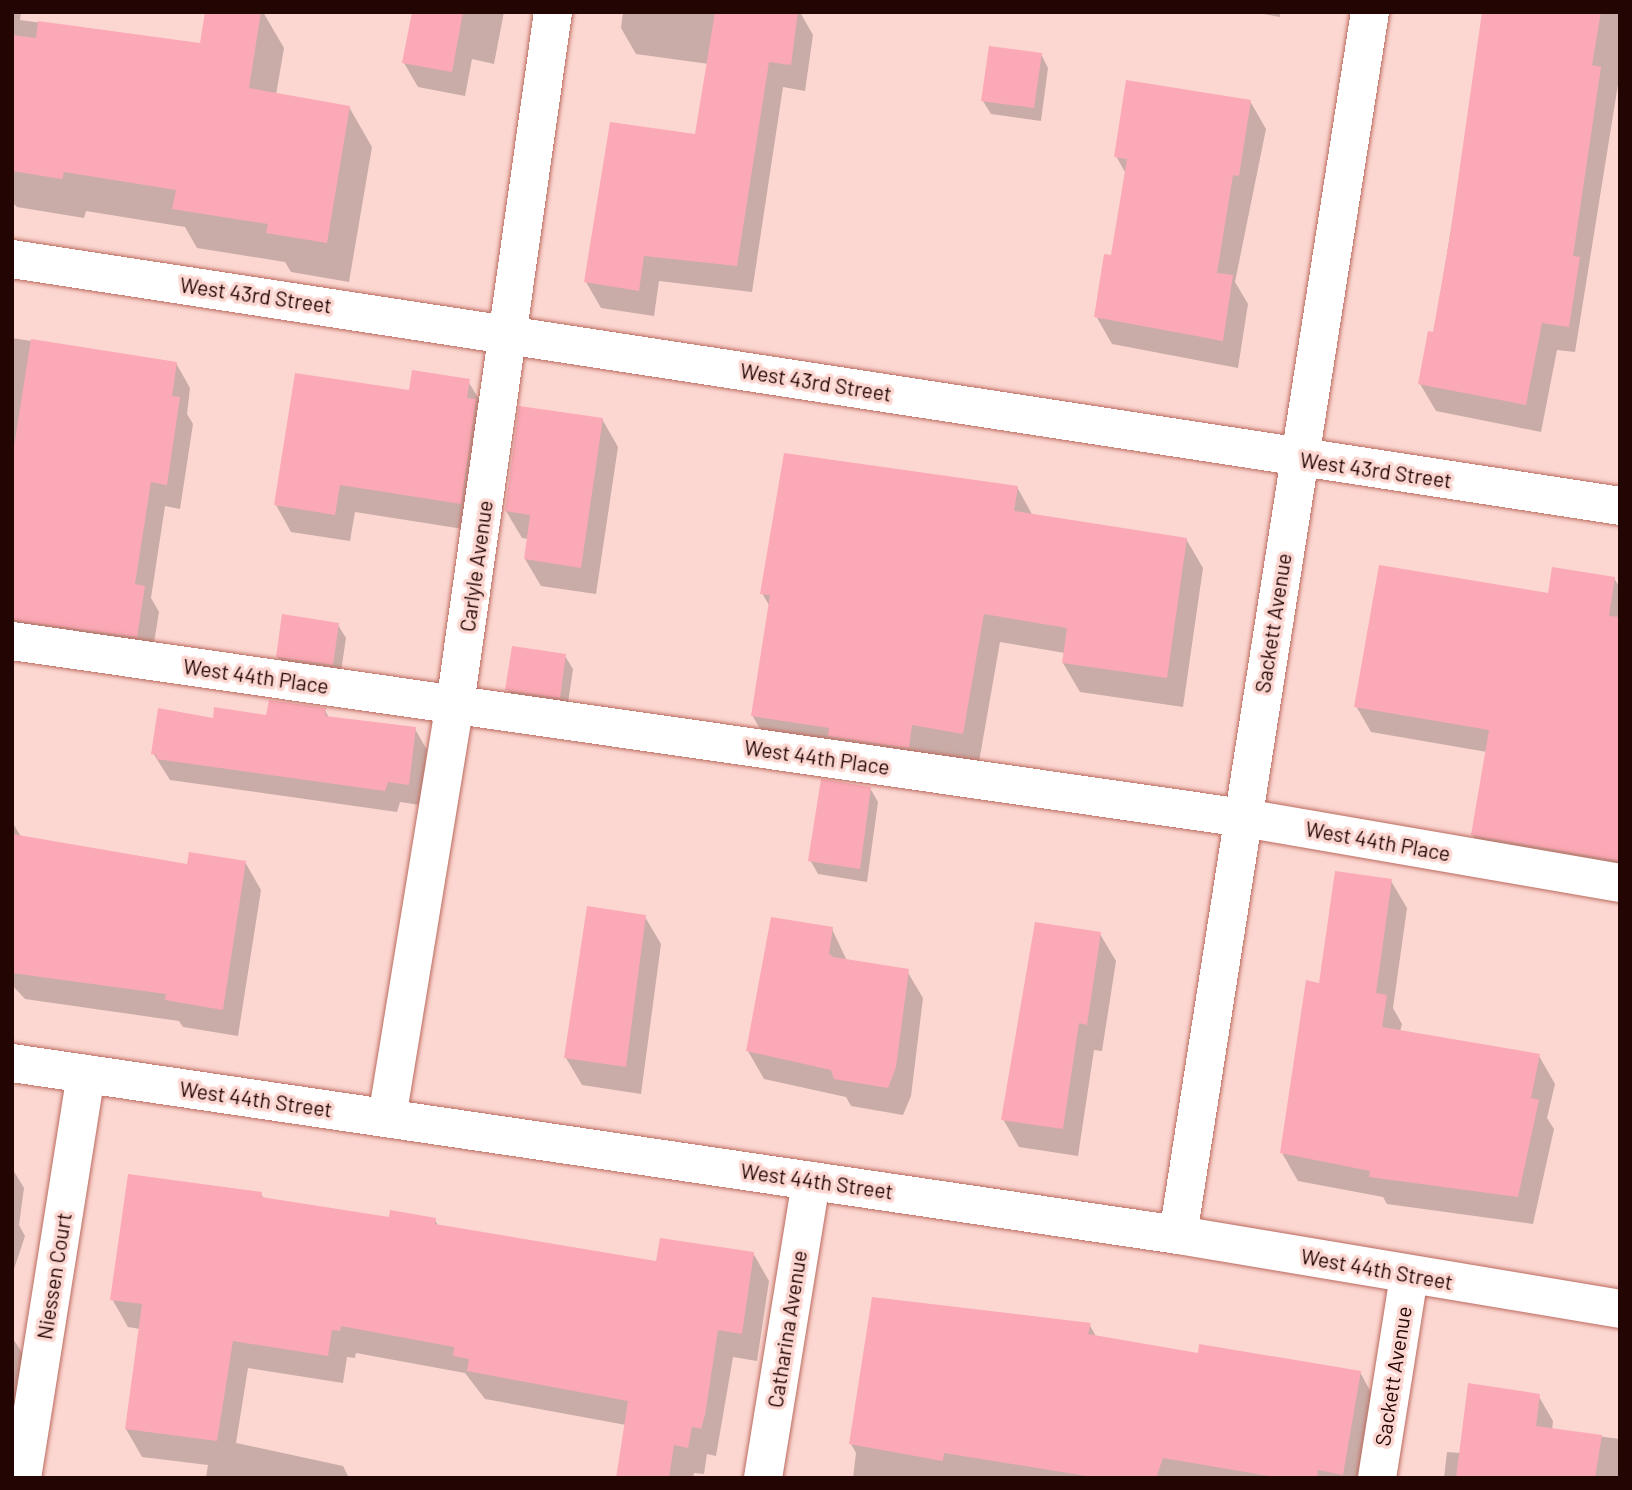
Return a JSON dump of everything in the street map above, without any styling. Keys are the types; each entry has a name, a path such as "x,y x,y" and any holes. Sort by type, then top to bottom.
{"street":[{"name":"Carlyle Avenue","path":"387,1118 455,705 553,12"},
{"name":"Sackett Avenue","path":"1178,1235 1370,12"},
{"name":"West 43rd Street","path":"12,259 509,333 1620,506"},
{"name":"West 44th Place","path":"12,641 1244,818 1620,883"},
{"name":"West 44th Street","path":"12,1063 1178,1235 1620,1309"},
{"name":"Niessen Court","path":"22,1478 86,1074"},
{"name":"Catharina Avenue","path":"763,1478 811,1181"},
{"name":"Sackett Avenue","path":"1377,1478 1409,1275"}],"building":[{"path":"205,12 261,12 249,88 350,106 327,243 266,233 268,224 172,209 176,190 64,172 62,179 12,171 12,35 36,38 38,21 200,43"},
{"path":"412,12 463,12 452,72 402,63"},
{"path":"715,12 798,12 791,65 769,62 737,266 644,256 639,291 584,282 610,122 695,134"},
{"path":"1482,12 1601,12 1592,65 1601,67 1573,256 1580,257 1569,327 1542,323 1526,405 1418,384 1428,331 1433,332 1450,236"},
{"path":"989,46 1042,53 1034,108 981,101"},
{"path":"1126,80 1251,100 1239,176 1233,175 1217,273 1233,275 1223,341 1094,317 1104,254 1111,255 1127,159 1114,157"},
{"path":"31,339 177,362 172,396 180,397 167,485 151,482 135,584 145,586 137,637 12,620 12,459"},
{"path":"412,370 470,379 467,398 476,399 461,504 340,485 335,515 274,505 295,373 409,390"},
{"path":"519,406 603,418 581,568 524,559 530,515 505,511"},
{"path":"784,453 1018,486 1014,511 1187,538 1167,678 1062,663 1067,628 984,614 963,734 912,725 909,748 828,736 829,728 751,716 770,595 760,594"},
{"path":"1379,565 1548,593 1552,567 1615,577 1609,616 1620,617 1620,861 1471,835 1489,730 1354,707"},
{"path":"282,614 339,623 333,665 276,657"},
{"path":"512,646 566,654 560,698 505,690"},
{"path":"269,700 326,708 325,716 416,727 409,785 388,782 385,791 156,759 157,755 151,754 158,708 213,718 214,707 266,715"},
{"path":"821,779 871,787 860,869 808,861"},
{"path":"12,834 187,864 189,852 246,861 223,1010 165,1000 166,994 12,973"},
{"path":"1335,871 1392,879 1376,993 1387,995 1382,1027 1540,1054 1531,1098 1539,1100 1518,1197 1369,1177 1370,1171 1280,1153 1306,980 1319,983"},
{"path":"587,906 646,915 626,1067 564,1058"},
{"path":"771,917 833,927 829,954 833,957 909,969 896,1067 888,1088 834,1079 831,1070 746,1051"},
{"path":"1035,922 1101,932 1087,1025 1079,1023 1063,1129 1001,1120"},
{"path":"128,1174 262,1192 261,1197 389,1217 390,1210 436,1218 435,1224 656,1261 660,1238 754,1252 742,1334 718,1330 701,1429 692,1427 688,1448 674,1445 669,1478 616,1478 628,1401 467,1371 469,1359 453,1356 454,1347 341,1326 340,1331 332,1330 328,1356 233,1341 217,1441 125,1429 142,1304 110,1300"},
{"path":"872,1297 1091,1323 1088,1334 1198,1353 1199,1344 1361,1371 1343,1475 1318,1470 1317,1478 1281,1478 1163,1458 1156,1478 1099,1478 944,1453 943,1461 849,1444"},
{"path":"1468,1383 1540,1394 1536,1426 1602,1435 1595,1478 1456,1478"}]}
